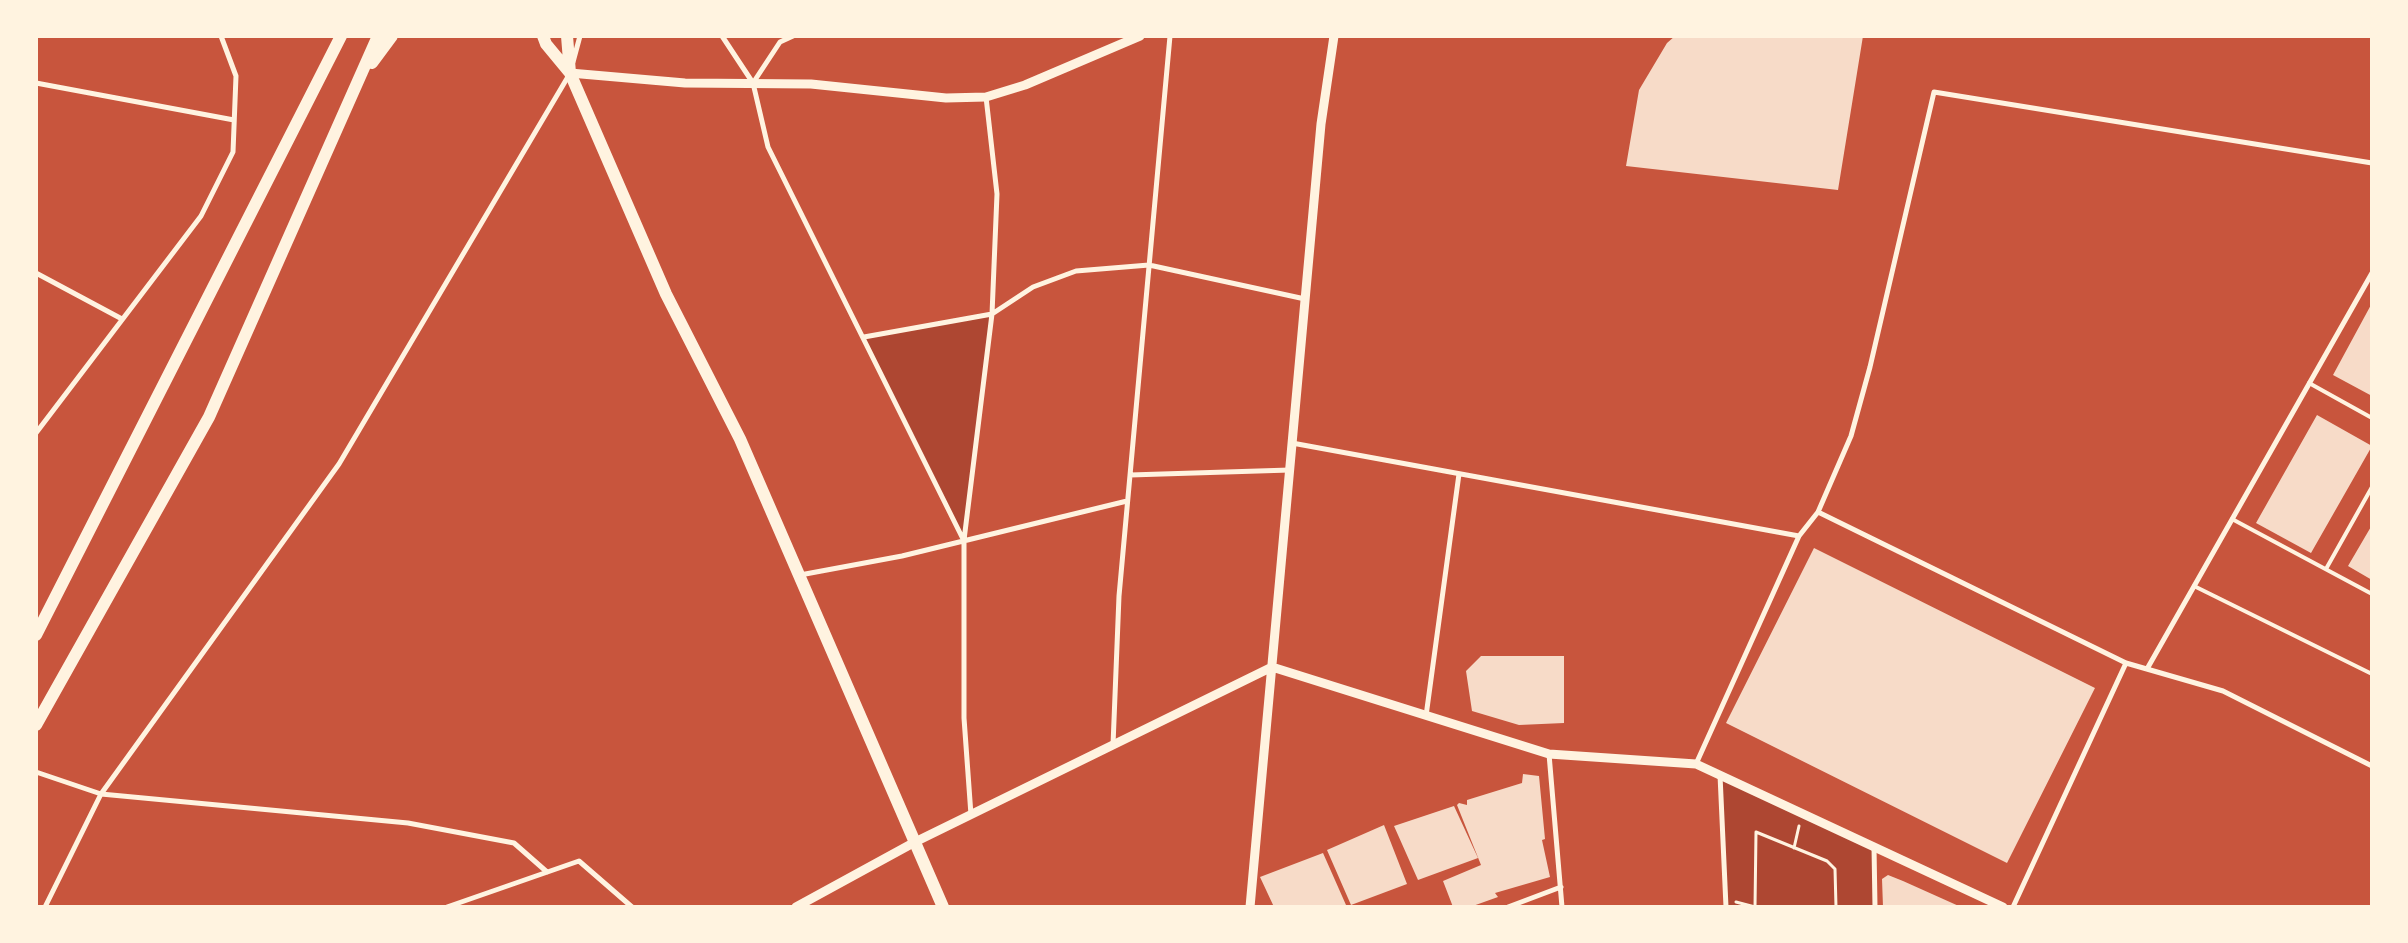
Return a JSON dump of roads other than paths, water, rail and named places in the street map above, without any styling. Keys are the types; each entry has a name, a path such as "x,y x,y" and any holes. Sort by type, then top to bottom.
{"main road":[{"path":"36,635 341,36"},
{"path":"36,725 209,417 378,36"},
{"path":"358,84 392,36"},
{"path":"531,36 545,40 570,73 666,294 740,439 943,907"},
{"path":"566,36 570,73"}],"street":[{"path":"36,433 201,216 233,152 236,76 221,36"},
{"path":"45,907 101,794 339,464 570,73 580,36"},
{"path":"722,36 753,84 768,147 964,540"},
{"path":"753,84 780,42 792,36"},
{"path":"570,73 685,84 811,84 946,98 986,97 1025,85 1140,36"},
{"path":"1113,745 1119,596 1170,36"},
{"path":"1250,907 1321,124 1334,36"},
{"path":"36,83 234,120"},
{"path":"1696,764 1799,536 1818,512 1851,436 1870,367 1934,92 2372,163"},
{"path":"970,815 964,718 964,540 992,314 997,194 986,97"},
{"path":"864,337 992,314 1034,287 1076,271 1149,265 1305,299"},
{"path":"36,273 122,319"},
{"path":"2147,669 2372,273"},
{"path":"1292,443 1799,536"},
{"path":"1130,475 1290,470"},
{"path":"1426,716 1459,474"},
{"path":"799,575 902,556 1127,500"},
{"path":"1818,512 2126,663 2223,691 2372,766"},
{"path":"2013,907 2126,663"},
{"path":"796,907 915,842 1272,667 1549,754 1696,764 2003,907"},
{"path":"1549,754 1562,907"},
{"path":"36,772 101,794 408,823 514,843 547,872"},
{"path":"1720,775 1726,907"},
{"path":"1874,847 1875,907"},
{"path":"447,907 579,861 632,907"},
{"path":"1508,907 1561,888"}],"lane":[{"path":"2309,382 2372,418"},
{"path":"2326,569 2372,488"},
{"path":"2232,519 2372,594"},
{"path":"2194,586 2372,674"}]}
